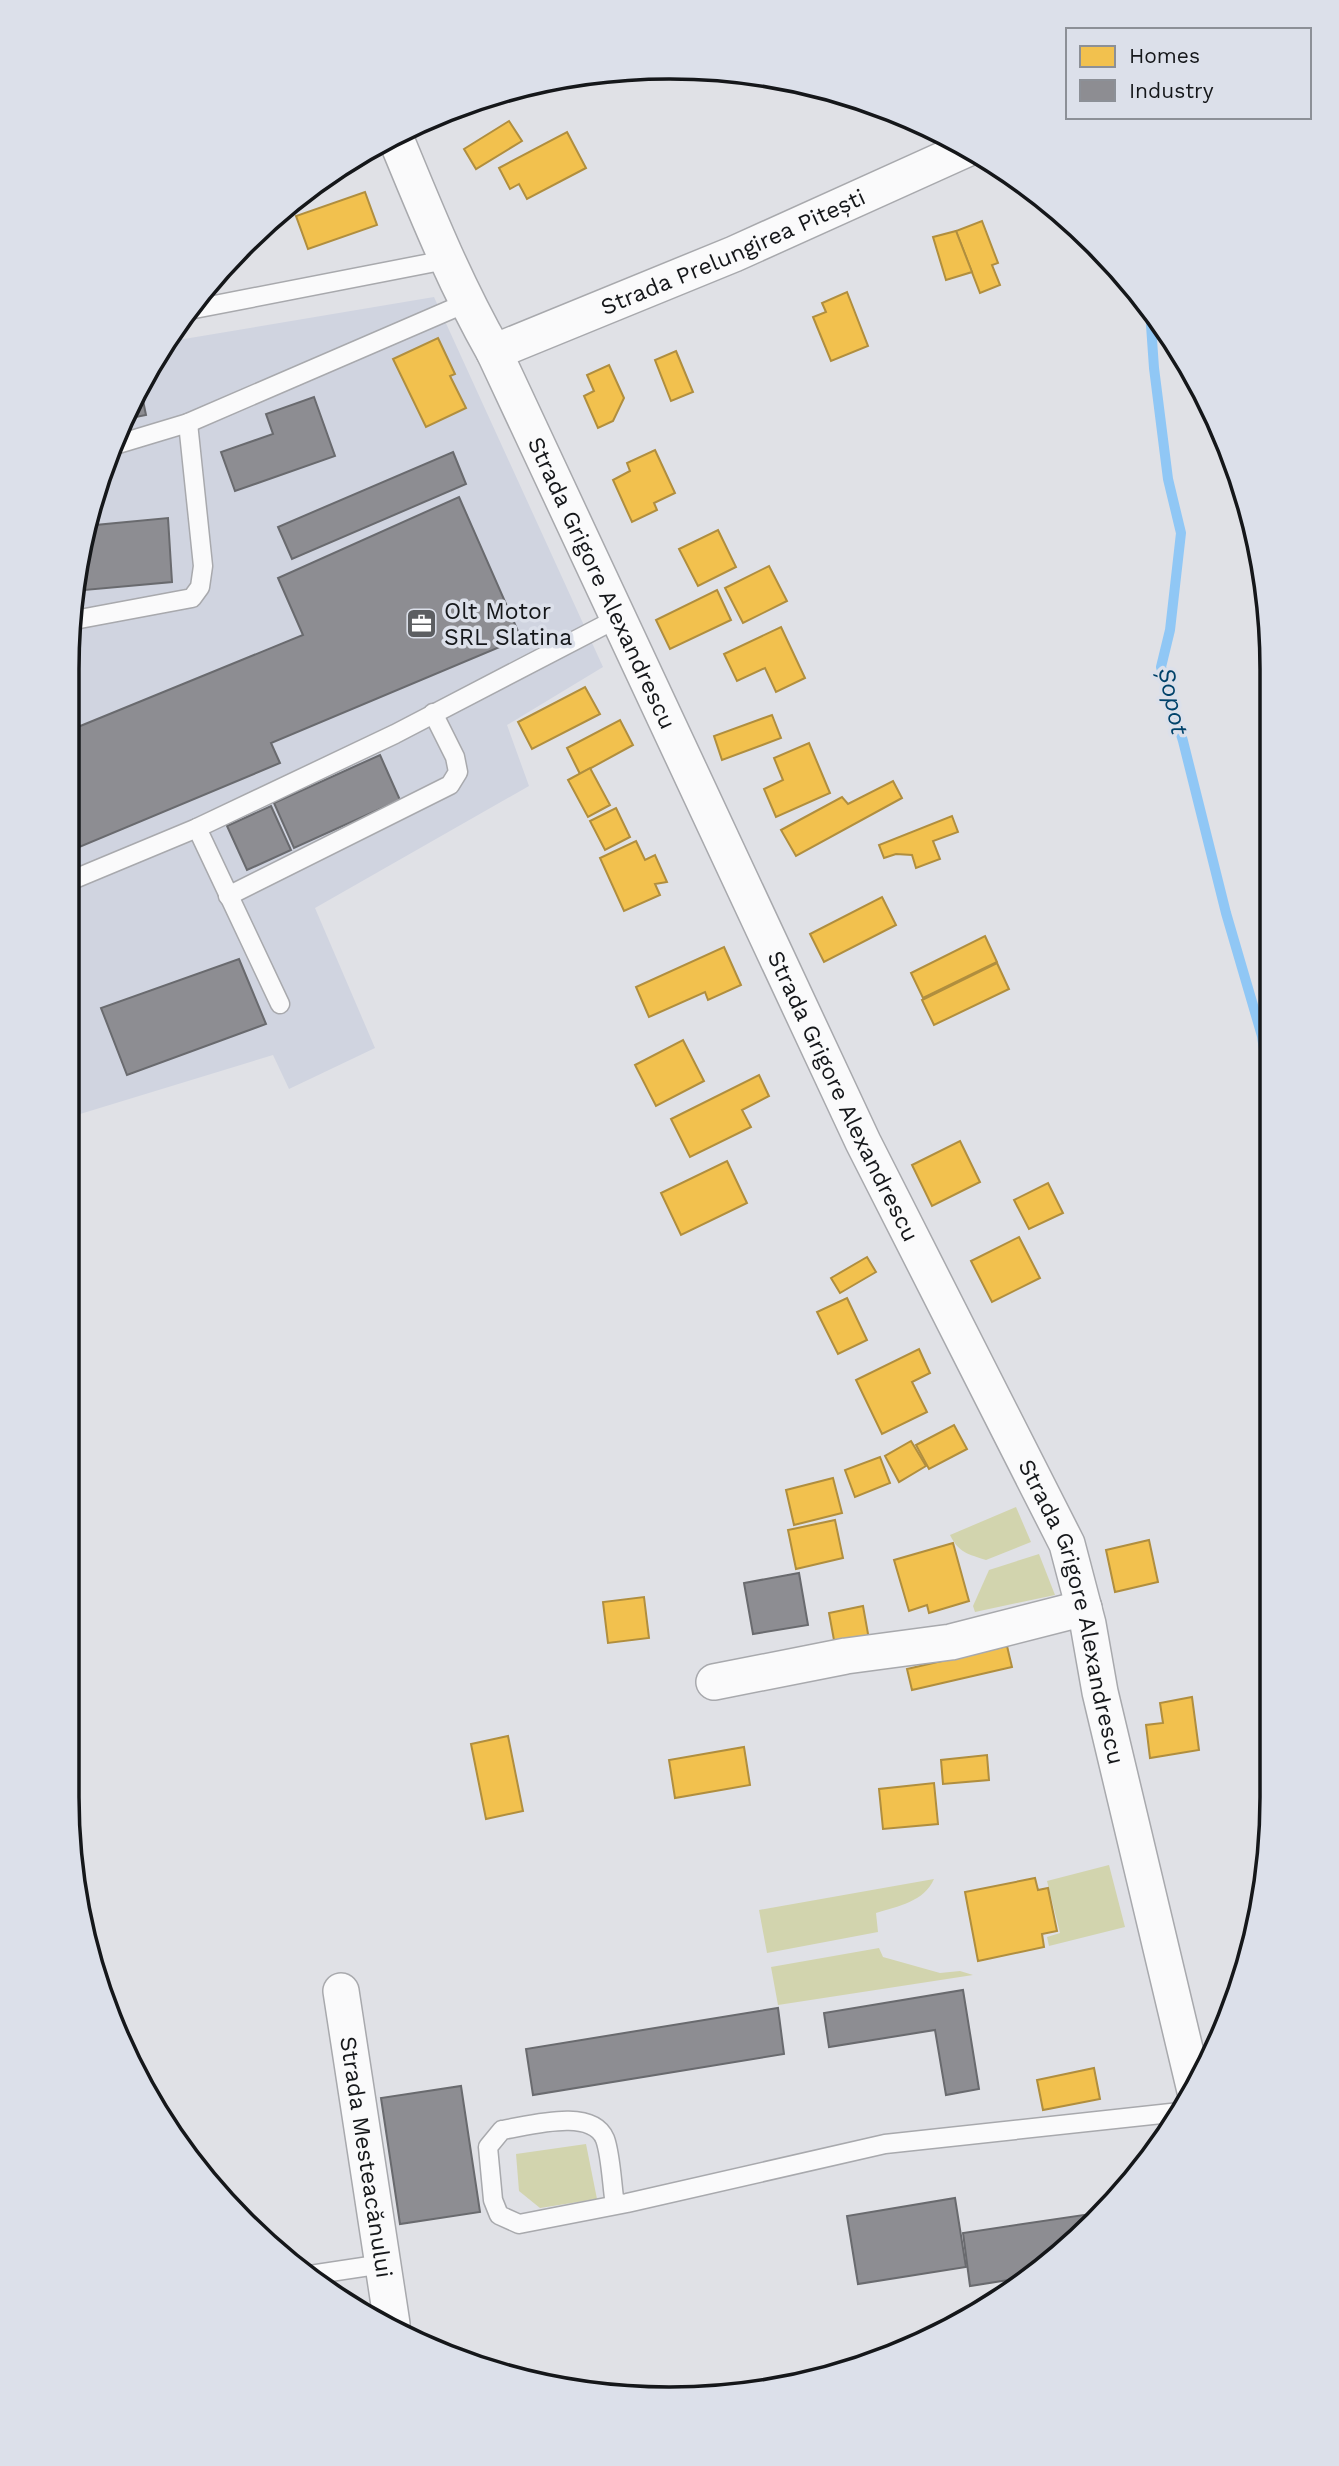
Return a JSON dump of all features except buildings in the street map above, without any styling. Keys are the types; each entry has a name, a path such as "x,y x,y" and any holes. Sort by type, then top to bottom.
{"street":[{"name":"Strada Grigore Alexandrescu","path":"399,145 466,303 495,352 863,1142 1067,1544 1191,2073"},
{"name":"Strada Prelungirea Pitești","path":"495,352 734,254 957,154"},
{"path":"714,1682 846,1656 951,1642 1084,1608"},
{"name":"Strada Mesteacănului","path":"341,1991 391,2317"}],"lane":[{"path":"203,307 446,260"},
{"path":"124,442 188,423 466,303"},
{"path":"81,619 192,598 200,587 203,566 188,423"},
{"path":"79,877 197,828 433,713 618,618"},
{"path":"228,896 450,786 458,772 455,757 433,713"},
{"path":"197,828 280,1004"},
{"path":"615,2205 605,2138 593,2125 577,2119 502,2130 488,2147 493,2200 499,2216 519,2224 615,2205 885,2144 1168,2113"},
{"path":"321,2273 383,2264"}],"shaded area":[{"path":"434,297 603,667 507,725 529,786 315,908 375,1048 289,1089 273,1055 79,1114 79,670 84,592 90,554 110,480 140,408 179,340"}],"green space":[{"path":"1016,1507 1031,1542 986,1560 961,1549 950,1535"},
{"path":"1039,1554 1055,1595 975,1612 973,1606 989,1570"},
{"path":"1109,1865 1125,1927 1049,1946 1047,1937 1060,1933 1047,1881"},
{"path":"934,1879 930,1887 917,1898 876,1913 878,1932 767,1953 759,1910"},
{"path":"879,1948 883,1957 940,1973 960,1971 973,1975 778,2005 771,1967"},
{"path":"586,2144 597,2199 540,2208 519,2191 516,2154"}],"waterway":[{"name":"Șopot","path":"1151,328 1168,479 1181,533 1170,630 1161,667 1183,741 1226,913 1260,1029"}],"place":[{"name":"Olt Motor SRL Slatina","path":"421,624"}]}
